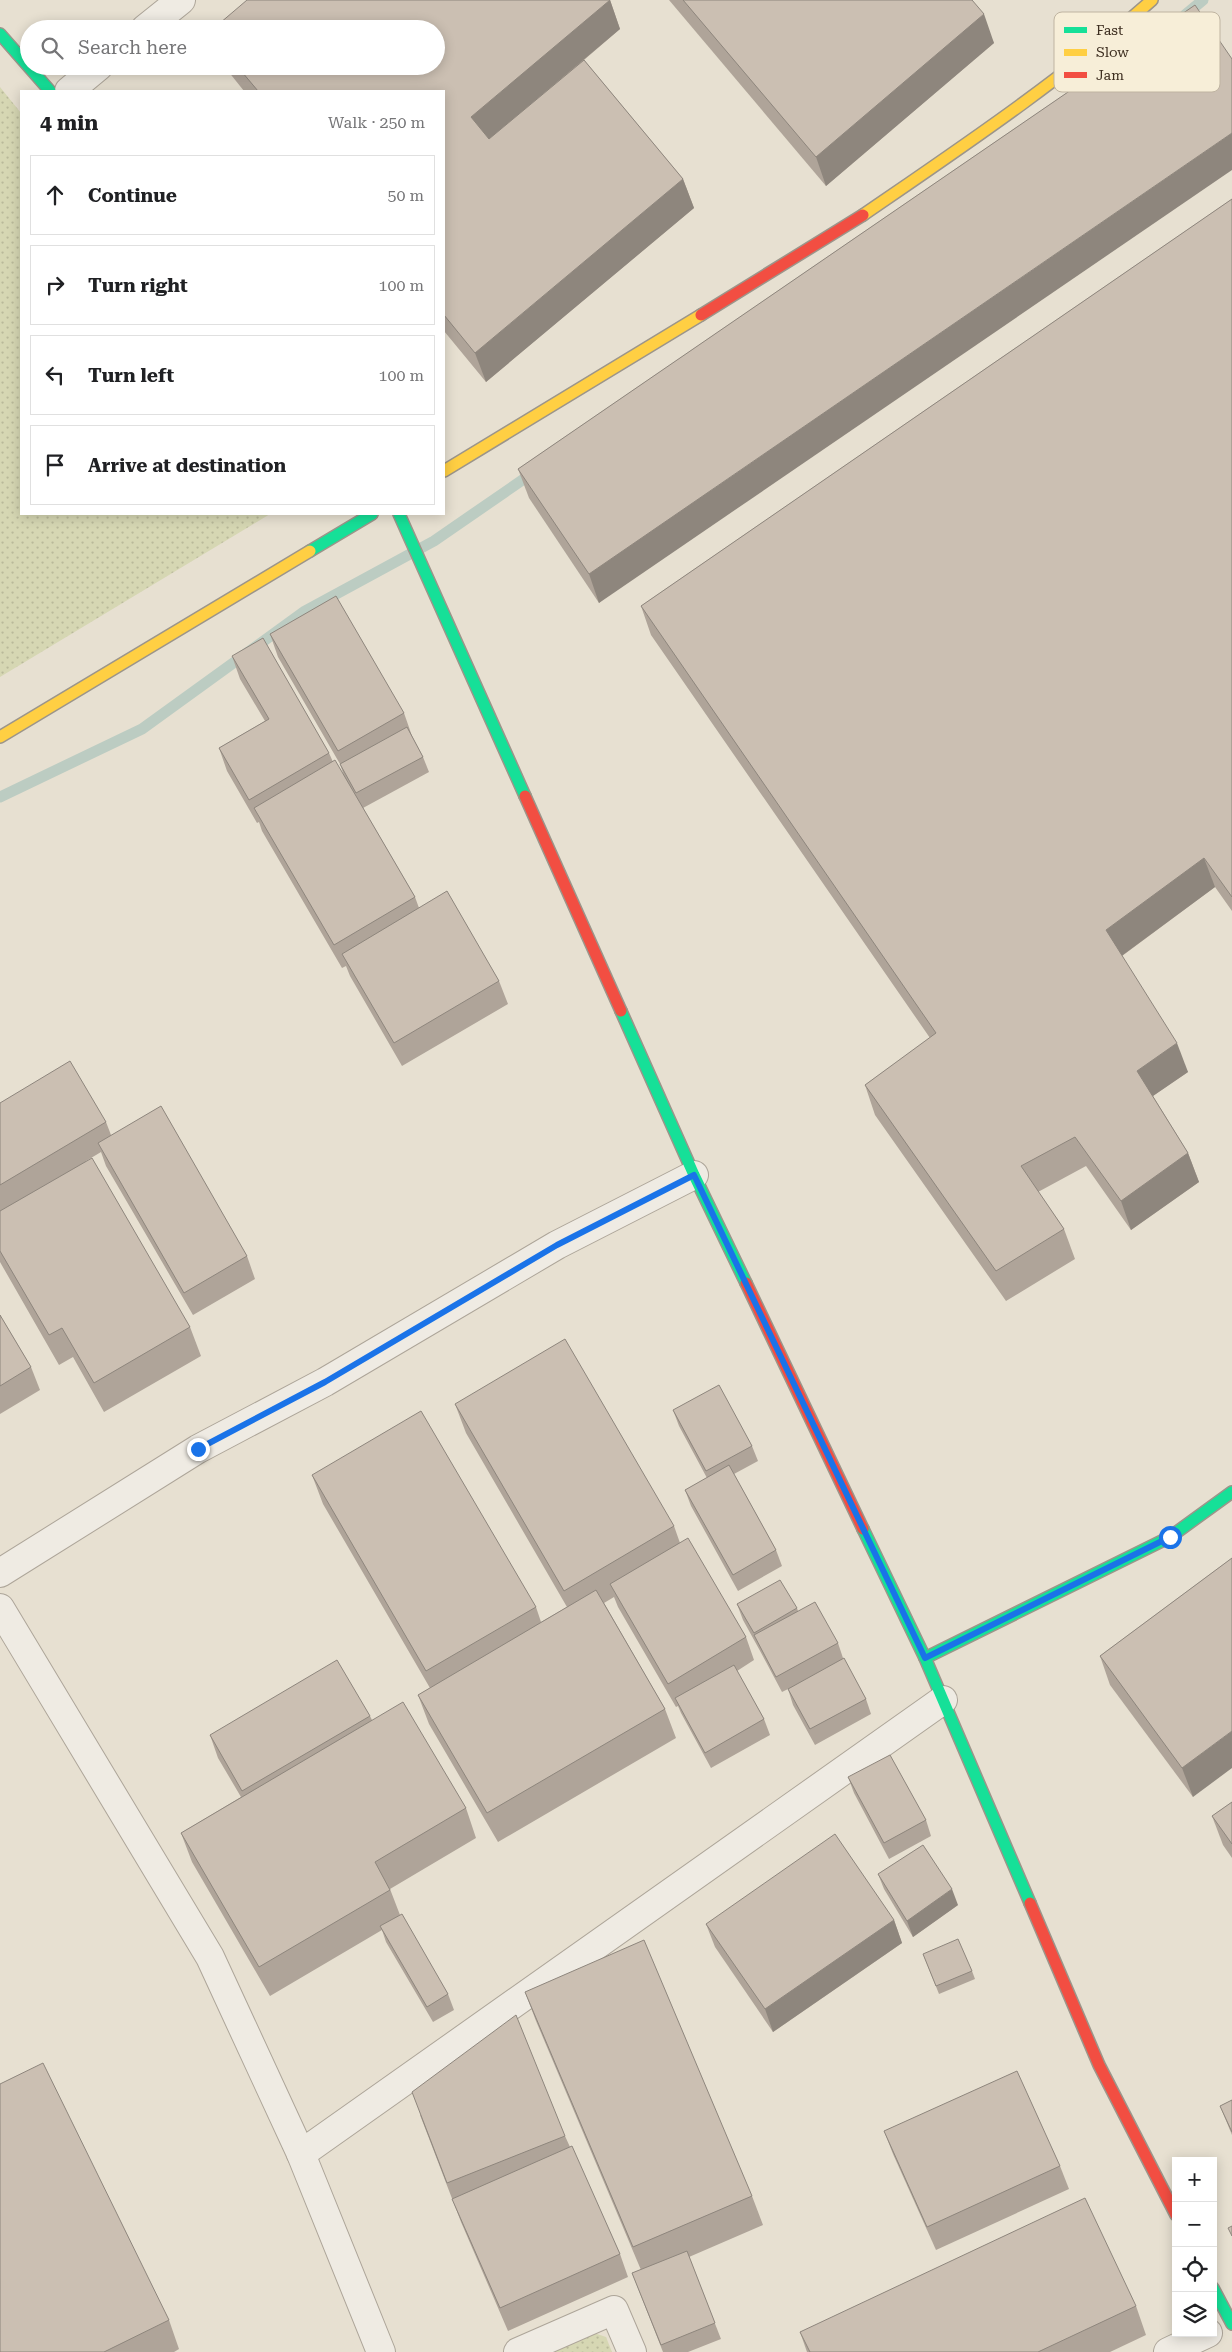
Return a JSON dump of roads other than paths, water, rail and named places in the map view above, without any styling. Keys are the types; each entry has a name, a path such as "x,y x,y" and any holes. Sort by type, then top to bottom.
{"street":[{"path":"156,20 180,0"},
{"path":"1138,12 1152,0"},
{"path":"0,34 20,57"},
{"path":"36,75 49,90"},
{"path":"69,90 88,75"},
{"path":"445,470 834,235 972,140 1054,80"},
{"path":"0,737 370,515"},
{"path":"399,515 694,1175 925,1658 1099,2065 1172,2207"},
{"path":"0,1573 198,1449 325,1382 557,1245 694,1175"},
{"path":"925,1658 1170,1537 1232,1492"},
{"path":"0,1608 210,1957 301,2154 381,2352"},
{"path":"301,2154 943,1700"},
{"path":"1168,2352 1223,2326 1214,2292"},
{"path":"518,2352 614,2310 632,2352"}],"waterway":[{"path":"1189,12 1203,0"},
{"path":"0,797 142,729 305,611 434,541 534,472"}]}
